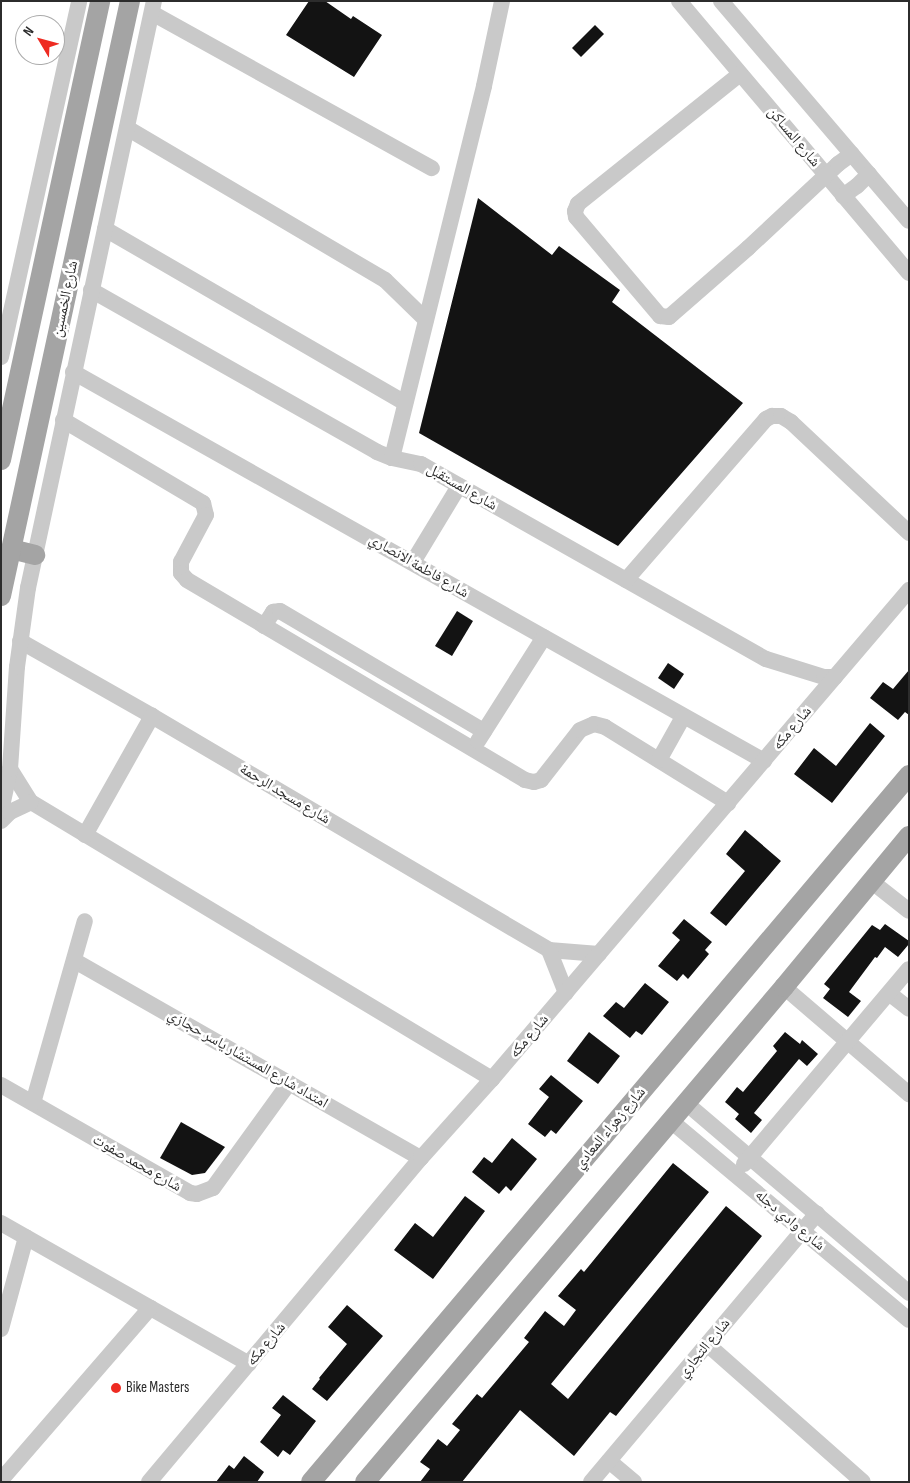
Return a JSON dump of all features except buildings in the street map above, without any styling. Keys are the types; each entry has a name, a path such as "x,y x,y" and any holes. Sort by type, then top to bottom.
{"main road":[{"name":"شارع الخمسين","path":"1,460 100,1"},
{"name":"شارع الخمسين","path":"1,596 130,1"},
{"path":"11,549 35,555"},
{"name":"شارع زهراء المعادي","path":"311,1482 909,774"},
{"path":"365,1482 784,988 909,836"}],"street":[{"path":"1,357 79,1"},
{"path":"392,458 484,86 502,1"},
{"name":"شارع المساكن","path":"679,1 909,273"},
{"path":"721,1 909,221"},
{"path":"1,811 10,769 20,641 35,555 152,7 432,168"},
{"path":"740,74 578,204 575,211 576,217 660,316 669,316 827,176 838,164 852,154"},
{"path":"127,128 385,280 426,320"},
{"path":"843,196 869,174"},
{"path":"105,229 406,403"},
{"name":"شارع المستقبل","path":"91,290 365,446 392,458 421,464 766,659 824,677 835,676"},
{"name":"شارع فاطمة الانصاري","path":"73,372 764,761"},
{"path":"626,580 766,419 772,416 781,416 791,422 909,533"},
{"path":"63,420 201,500 205,506 206,515 181,562 184,577 525,780 534,782 544,777 580,730 594,724 605,727 728,803"},
{"path":"413,562 459,486"},
{"name":"شارع مكه","path":"149,1482 421,1158 566,993 909,590"},
{"path":"264,626 274,612 280,612 484,731"},
{"path":"473,749 544,637"},
{"name":"شارع مسجد الرحمة","path":"20,641 152,716 548,950 599,954"},
{"path":"85,835 152,716"},
{"path":"658,760 683,717"},
{"path":"10,769 13,777 31,802 492,1079"},
{"path":"1,821 10,812 31,802"},
{"path":"871,881 909,911"},
{"path":"33,1103 85,921"},
{"path":"548,950 566,993"},
{"name":"امتداد شارع المستشار ياسر حجازي","path":"74,961 421,1158"},
{"path":"735,1174 846,1041 890,994 909,969"},
{"path":"784,988 909,1094"},
{"path":"890,994 909,1009"},
{"name":"شارع محمد صفوت","path":"1,1085 190,1193 203,1194 213,1188 289,1083"},
{"name":"شارع وادي دجله","path":"686,1103 909,1293"},
{"name":"شارع وادي دجله","path":"671,1121 909,1320"},
{"name":"شارع التجاري","path":"591,1482 817,1214"},
{"path":"1,1223 250,1364"},
{"path":"1,1328 26,1238"},
{"path":"1,1480 150,1308"},
{"path":"707,1344 863,1482"},
{"path":"609,1461 634,1482"}],"place":[{"name":"Bike Masters","path":"116,1388"}]}
